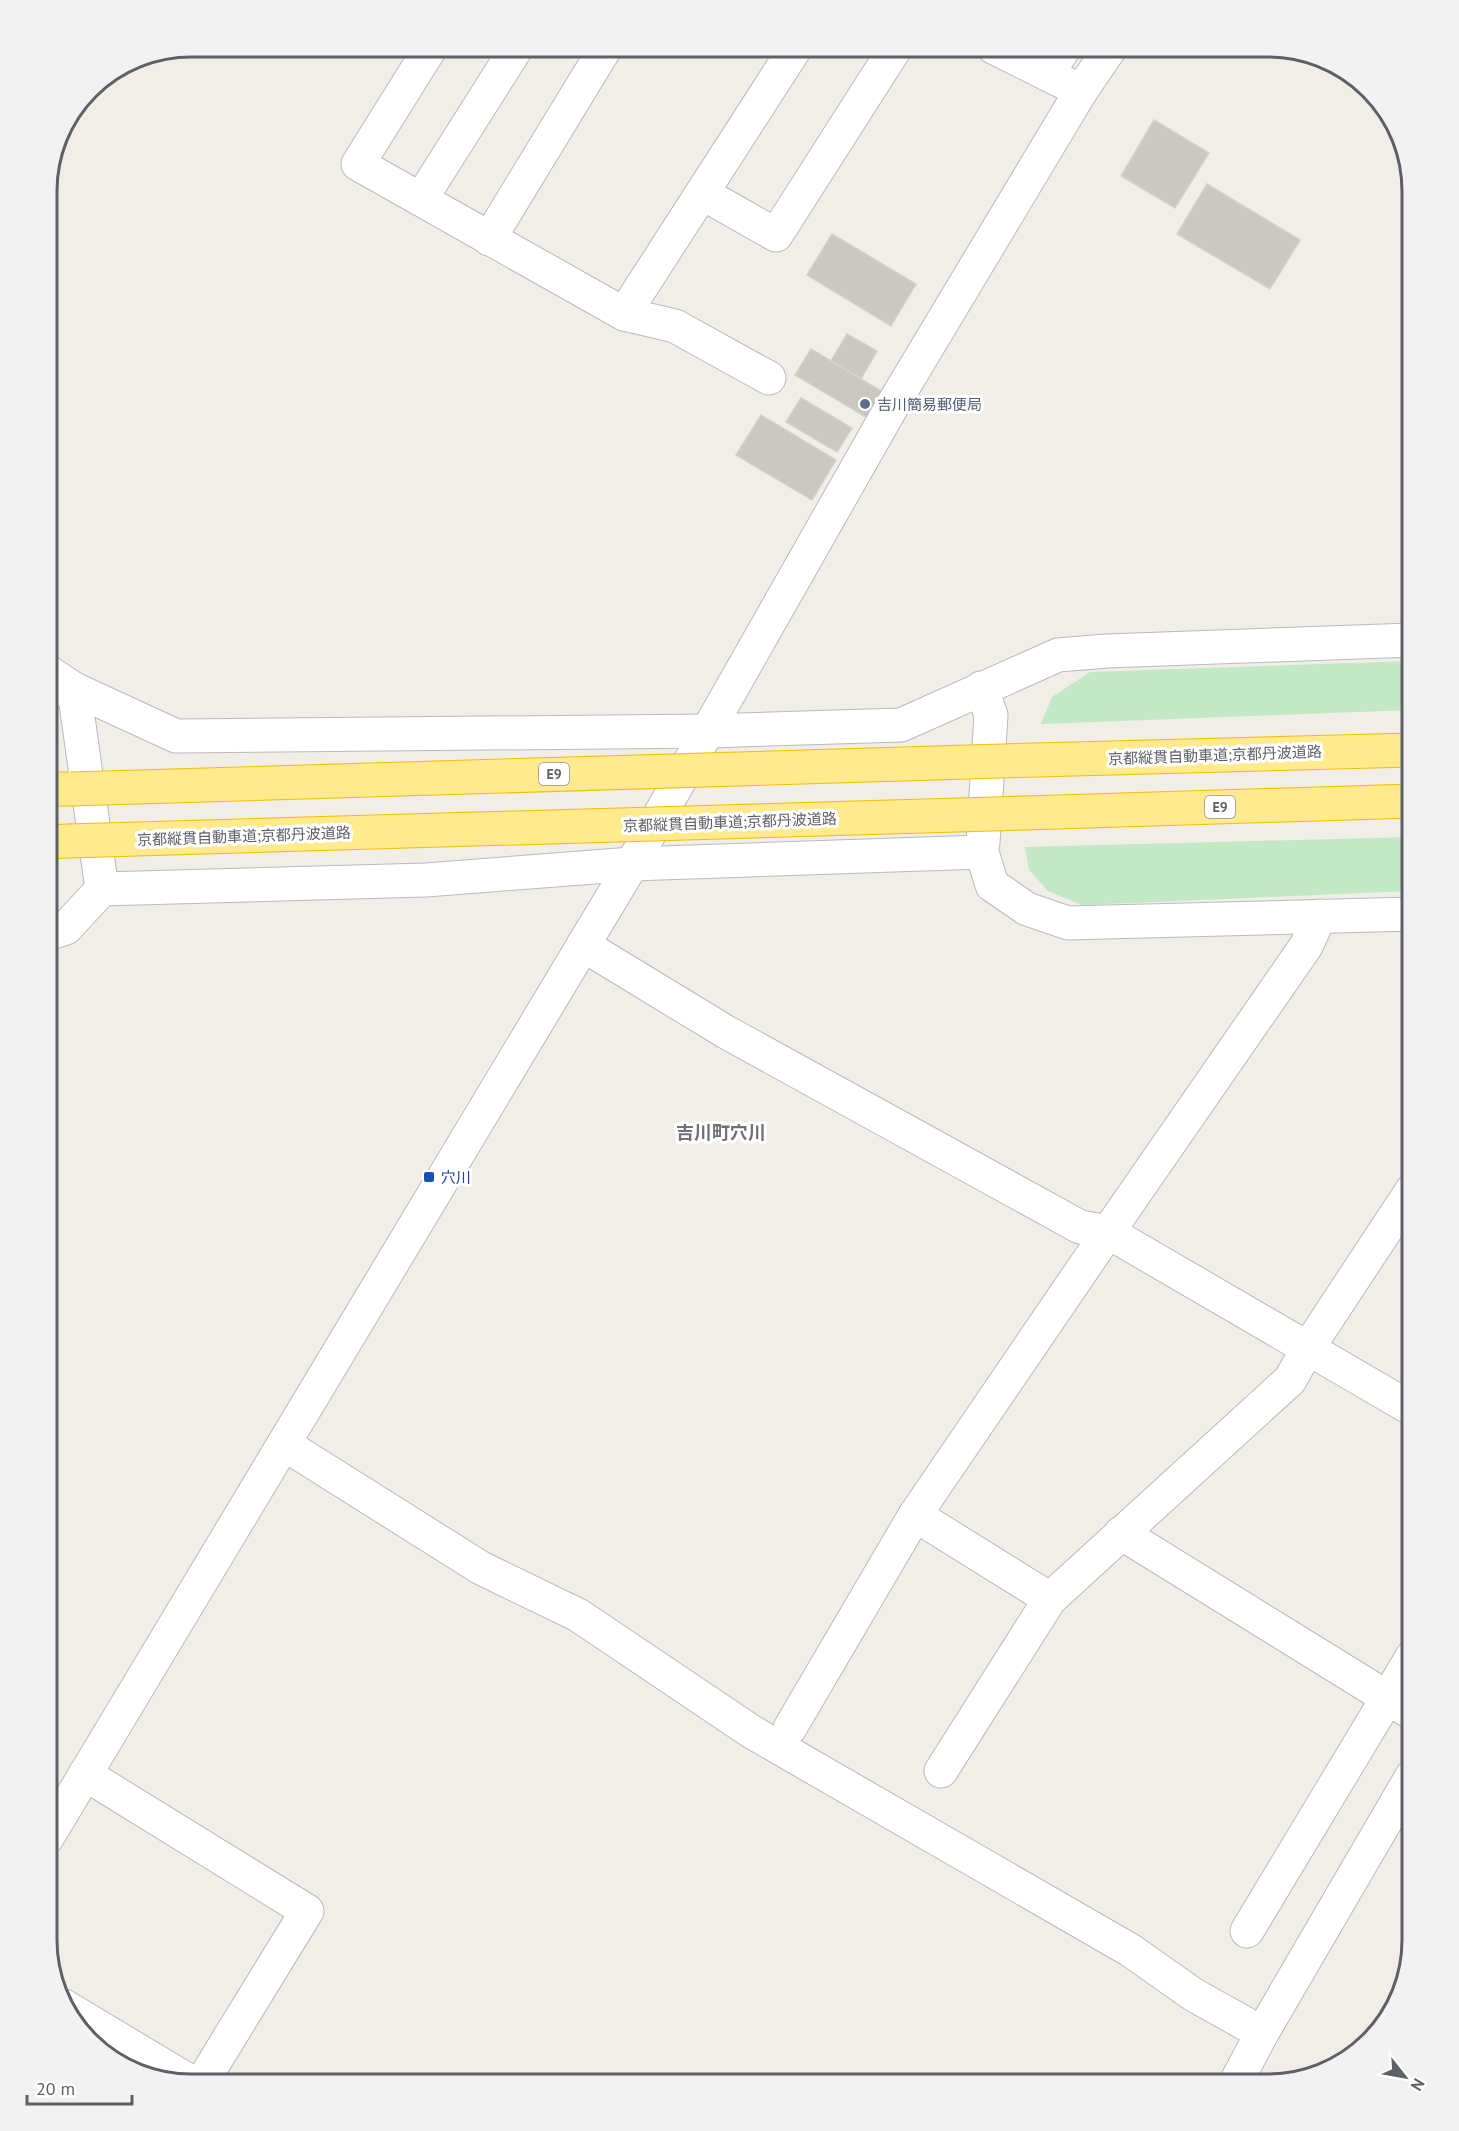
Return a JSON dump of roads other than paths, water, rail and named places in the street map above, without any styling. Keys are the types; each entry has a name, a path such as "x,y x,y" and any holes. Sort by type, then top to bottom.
{"highway":[{"name":"京都縦貫自動車道;京都丹波道路","path":"59,789 1402,750"},
{"name":"京都縦貫自動車道;京都丹波道路","path":"58,841 1402,801"}],"street":[{"path":"424,57 358,164 624,314 675,326 769,378"},
{"path":"421,200 511,57"},
{"path":"489,239 600,57"},
{"path":"624,314 790,57"},
{"path":"702,193 776,236 890,57"},
{"path":"1013,57 1081,91"},
{"path":"1047,74 1058,57"},
{"path":"57,1820 584,945 895,401 1081,91 1104,57"},
{"path":"60,689 176,736 708,731 901,724 1058,655 1107,651 1402,640"},
{"path":"981,688 991,715 982,852 992,885 1028,909 1068,923 1402,914"},
{"path":"60,689 102,889"},
{"path":"57,931 66,928 102,889 426,880 632,864 982,852"},
{"path":"790,1728 915,1515 1306,946 1320,916"},
{"path":"584,945 726,1032 1080,1227 1108,1232 1402,1403"},
{"path":"941,1771 1050,1599 1290,1380 1308,1348 1402,1207"},
{"path":"284,1444 481,1568 578,1615 752,1732 1130,1950 1194,1995 1262,2033"},
{"path":"915,1515 1050,1599"},
{"path":"1121,1533 1400,1705 1247,1931"},
{"path":"85,1774 307,1911 207,2074"},
{"path":"1241,2074 1262,2033 1402,1795"},
{"path":"82,2017 175,2073"}],"place":[{"name":"吉川簡易郵便局","path":"865,404"},
{"name":"穴川","path":"429,1177"}],"district":[{"name":"吉川町穴川","path":"721,1132"}]}
